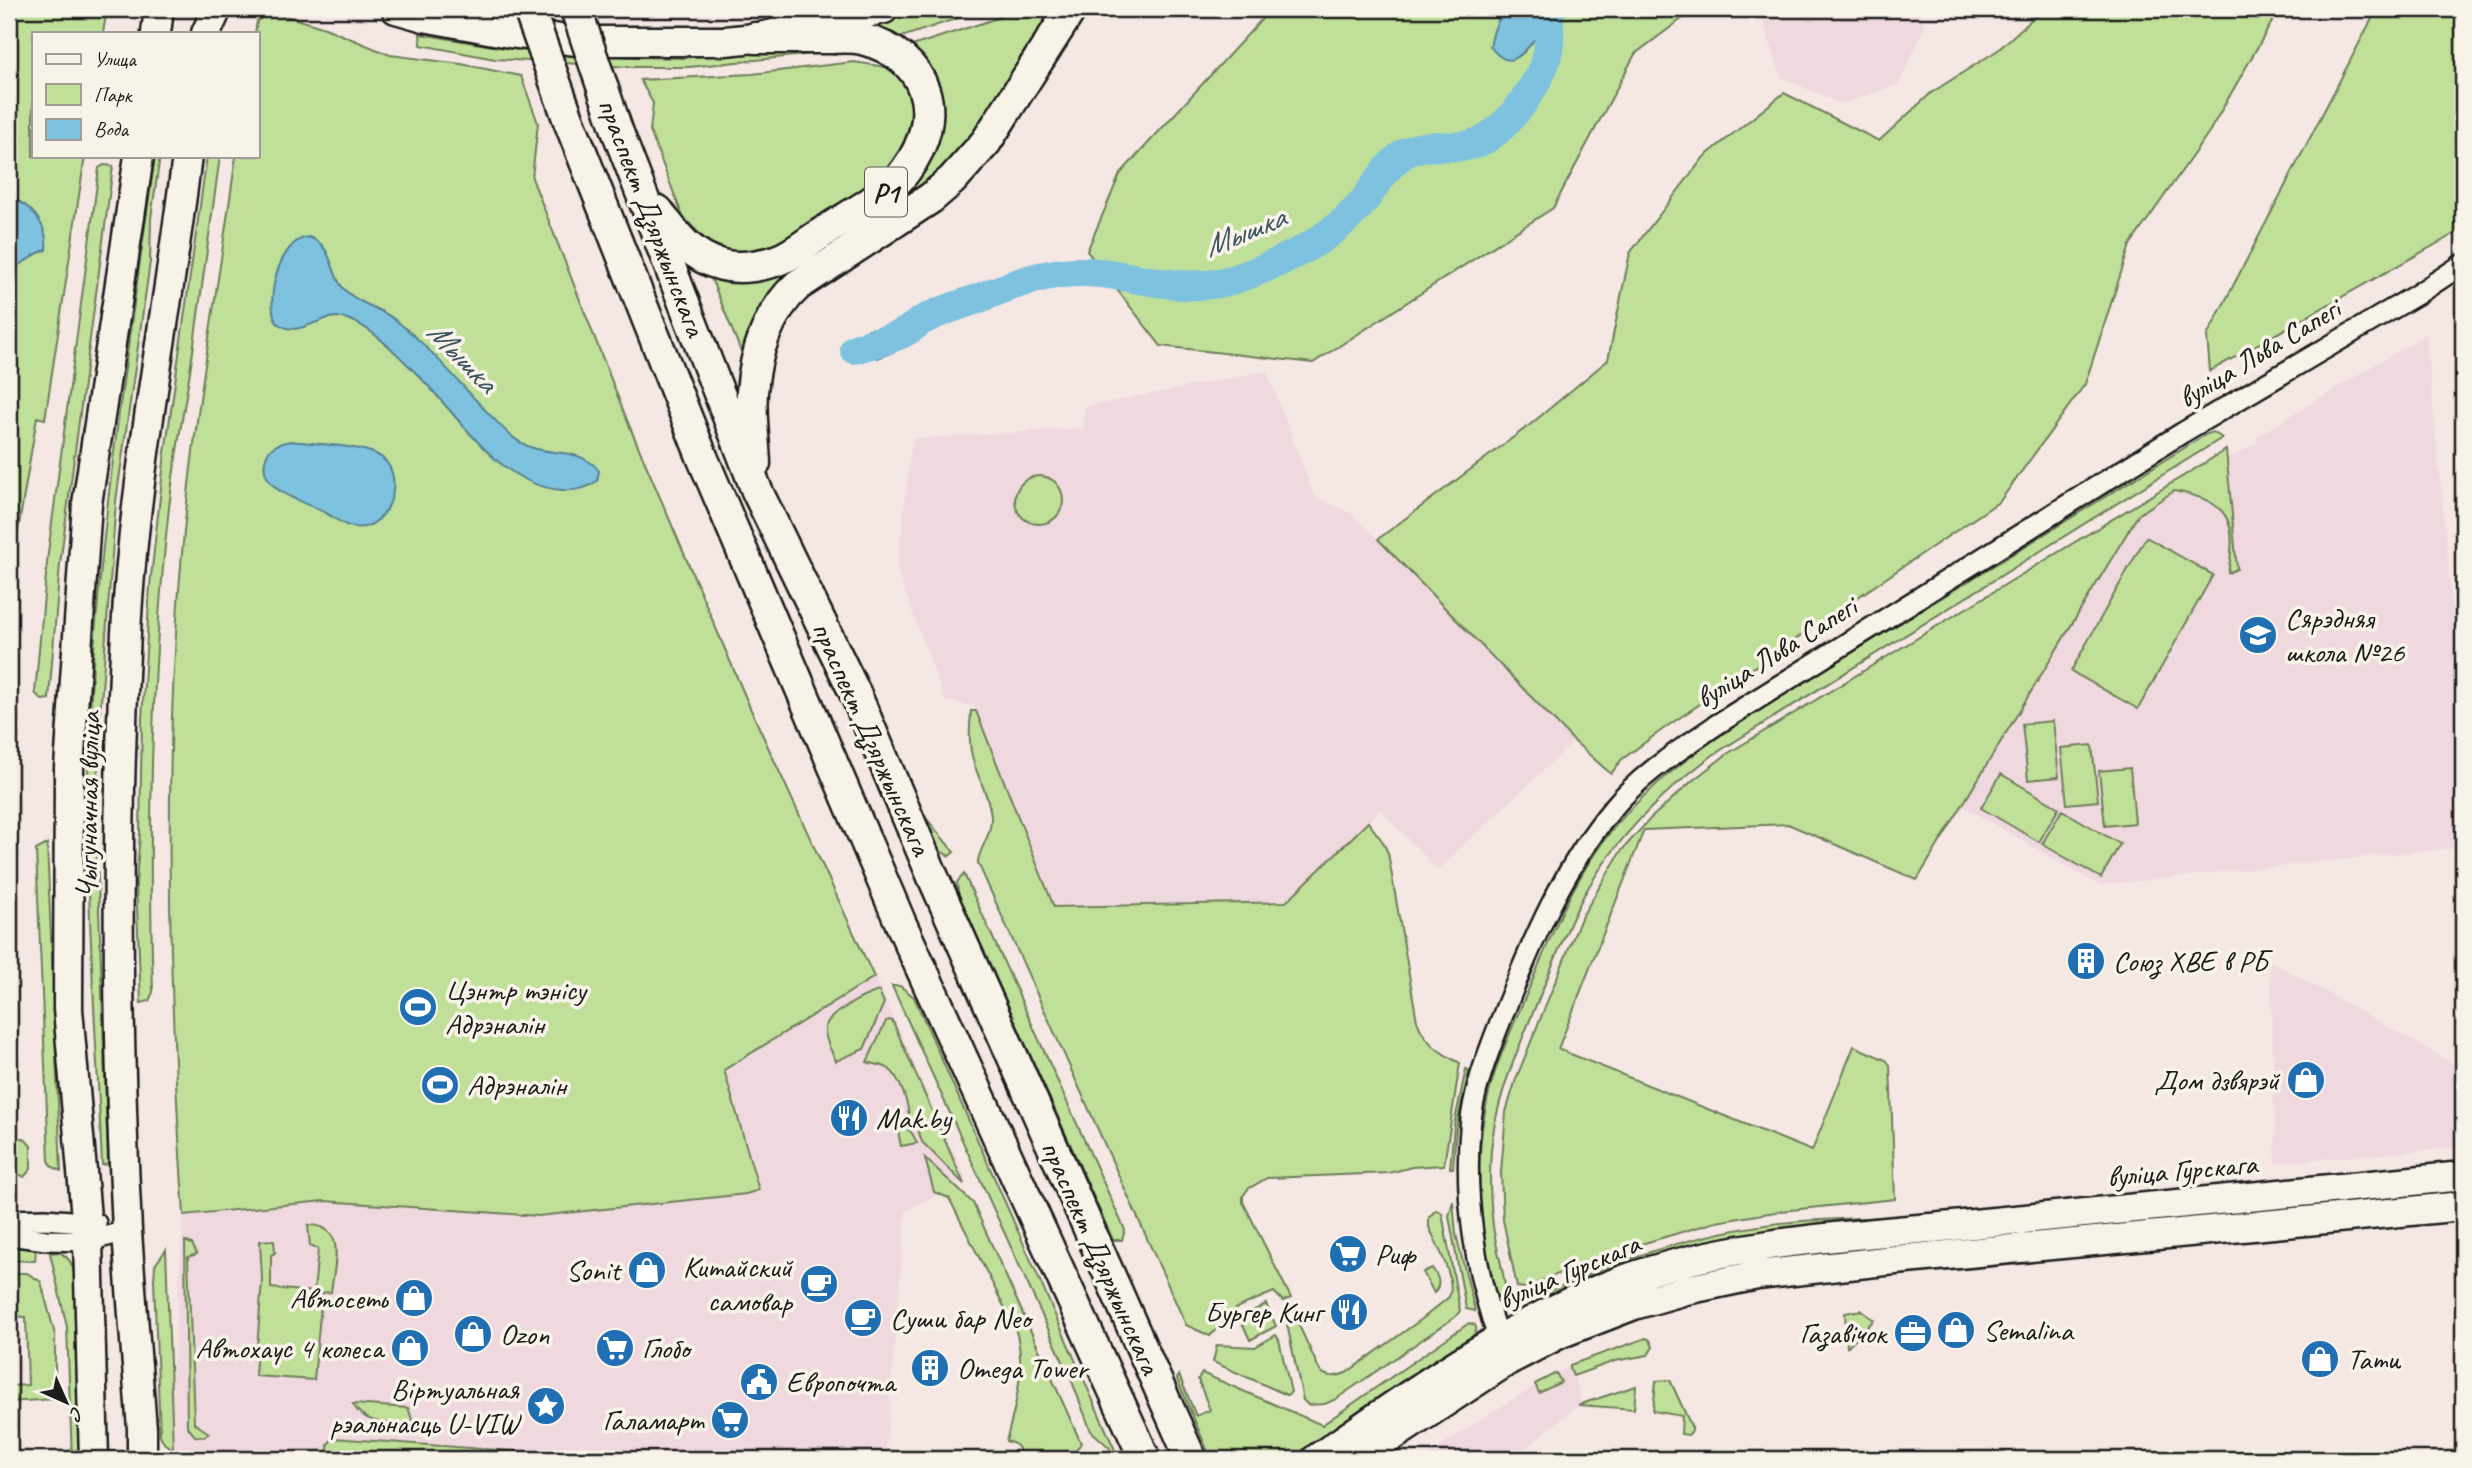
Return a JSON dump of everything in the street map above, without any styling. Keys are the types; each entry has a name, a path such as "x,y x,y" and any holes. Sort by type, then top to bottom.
{"main road":[{"path":"156,32 159,9"},
{"path":"204,9 204,32"},
{"path":"205,32 217,9"},
{"name":"Р1","path":"396,9 510,33 577,41 725,41 858,37 893,50 916,71 924,87 928,105 921,147 905,172 878,197 784,257 746,266 724,266 708,260 693,251 673,231 636,181"},
{"name":"праспект Дзяржынскага","path":"529,9 569,121 703,459 901,925 1144,1459"},
{"name":"праспект Дзяржынскага","path":"576,9 636,181 757,491 856,695 939,890 1192,1455"},
{"path":"755,38 884,9"},
{"path":"757,491 751,394 756,366 773,314 797,285 931,198 952,180 994,131 1071,9"},
{"name":"Чыгуначная вуліца","path":"94,1459 87,1231 68,1009 69,768 87,504 139,158"},
{"name":"Чыгуначная вуліца","path":"142,1459 127,1231 120,1017 119,856 126,631 139,495 175,258 187,158"},
{"name":"вуліца Гурскага","path":"1629,1293 1681,1262 1754,1247 2463,1176"},
{"path":"2240,1227 2249,1205 2260,1196"},
{"name":"вуліца Гурскага","path":"1358,1459 1503,1348 1548,1310 1629,1293 1686,1290 1757,1275 2463,1206"},
{"path":"1894,1231 1897,1260"},
{"name":"вуліца Гурскага","path":"1316,1459 1503,1348"}],"street":[{"name":"вуліца Льва Сапегі","path":"1503,1348 1488,1311 1471,1222 1468,1180 1470,1126 1486,1058 1534,936 1576,858 1614,807 1659,764 1716,725 2182,433 2416,295 2463,264"},
{"path":"9,1220 87,1231 127,1231"},
{"path":"9,1235 46,1240 87,1231"}],"shaded area":[{"path":"1769,9 1920,9 1924,28 1899,84 1841,104 1781,77 1762,18"},
{"name":"Сярэдняя школа №26","path":"2426,334 2463,717 2463,847 2099,885 1963,806 2130,515 2221,459 2234,456 2257,443 2258,436"},
{"path":"1267,371 1314,496 1350,513 1378,539 1574,741 1437,869 1380,810 1286,903 1054,907 974,706 945,701 897,570 912,439 1084,428 1084,407"},
{"path":"2270,961 2463,1069 2463,1147 2276,1163"},
{"path":"875,977 966,1179 906,1211 885,1459 231,1459 182,1453 173,1450 167,1442 184,1215 324,1201 538,1216 759,1192 724,1070"},
{"path":"1570,1365 1581,1403 1512,1459 1422,1459 1484,1417"}],"green space":[{"path":"9,9 107,9 103,32 32,32 32,158 85,158 45,419 37,417 18,531 9,529 9,267 45,250 27,207 9,197"},
{"path":"572,9 742,9 657,13"},
{"path":"926,9 985,9 896,39 869,23"},
{"path":"1025,9 1052,9 973,133 947,163 910,194 747,354 742,354 711,278 737,279 920,171 909,47"},
{"path":"1271,9 1695,9 1635,54 1553,208 1313,363 1161,346 1087,251 1120,174"},
{"path":"2043,9 2271,9 2273,20 2209,132 2130,245 2085,384 2000,501 1666,727 1621,760 1611,774 1574,741 1378,539 1531,424 1608,360 1630,253 1704,157 1784,93 1879,141 1931,93 1998,50"},
{"path":"2377,9 2463,9 2463,229 2210,371 2207,336"},
{"path":"273,12 325,28 390,55 461,64 521,76 538,123 532,178 629,425 751,710 874,977 724,1070 759,1190 746,1194 538,1216 324,1201 184,1215 174,1044 170,874 172,703 177,617 195,438 236,158 259,158 257,21"},
{"path":"420,34 492,46 630,57 681,58 799,48 851,50 689,67 630,67 495,59 421,45"},
{"path":"893,60 919,100 898,169 765,255 722,253 723,249 710,244 683,217 650,131 653,103 640,80 752,74 854,62 885,67"},
{"path":"155,158 160,158 151,218 150,262 116,501 98,743 97,852 108,1164 102,1165 91,953 89,741 98,594 124,374"},
{"path":"207,158 220,158 191,366 173,473 162,576 152,754 153,992 149,1001 141,1003 136,883 140,834 142,719 150,586 165,453"},
{"path":"104,165 113,166 60,564 49,699 42,700 35,693 48,553 99,168"},
{"path":"2213,432 2222,438 1713,755 1671,789 1632,827 1599,870 1573,917 1501,1097 1493,1133 1490,1170 1494,1234 1506,1293 1497,1303 1481,1216 1480,1159 1487,1101 1504,1047 1561,915 1591,859 1616,825 1676,768 1743,720"},
{"path":"2226,450 2237,569 2228,573 2232,539 2230,526 2218,507 2207,501 2174,491 2138,515 1917,880 1788,824 1644,830 1558,1049 1812,1151 1854,1046 1886,1060 1890,1065 1895,1199 1781,1211 1716,1222 1600,1256 1525,1288 1517,1287 1503,1220 1501,1172 1506,1112 1516,1079 1581,918 1621,851 1650,819 1727,754"},
{"path":"1039,476 1056,483 1063,500 1056,517 1039,524 1022,517 1015,500 1022,483"},
{"path":"2146,537 2213,575 2138,709 2071,671"},
{"path":"971,711 976,711 1054,907 1286,902 1368,822 1388,853 1417,1021 1434,1046 1460,1063 1444,1165 1412,1167 1389,1173 1267,1178 1248,1189 1243,1196 1243,1202 1291,1298 1283,1301 1274,1292 1238,1307 1210,1336 1186,1325 978,863 991,817 971,754"},
{"path":"2053,721 2059,777 2028,780 2022,724"},
{"path":"2092,745 2098,801 2067,804 2061,748"},
{"path":"2130,768 2135,823 2105,826 2099,771"},
{"path":"2001,774 2059,808 2039,842 1981,808"},
{"path":"2062,810 2120,844 2101,878 2042,844"},
{"path":"926,818 954,852 949,856 939,850"},
{"path":"47,844 61,1171 51,1166 49,1160 36,850"},
{"path":"964,874 1125,1230 1122,1240 1113,1240 958,893 957,882"},
{"path":"892,986 900,986 914,997 1119,1459 1114,1459 1109,1447 1091,1431 1071,1379"},
{"path":"879,991 884,1003 864,1049 836,1061 826,1037 827,1023 847,1006"},
{"path":"890,1020 964,1184 922,1142 918,1130 908,1120 906,1100 893,1073 884,1066 867,1062 886,1021"},
{"path":"1466,1069 1469,1070 1456,1129 1453,1168 1450,1168 1454,1125"},
{"path":"904,1126 912,1133 917,1143 901,1146 898,1131"},
{"path":"24,1138 31,1146 31,1169 24,1177 9,1168 9,1139"},
{"path":"925,1158 973,1203 1081,1443 1071,1458 1021,1459 1018,1447 1006,1441 1020,1370 1015,1328 949,1198 934,1192"},
{"path":"1453,1201 1456,1234 1475,1311 1466,1309 1449,1216"},
{"path":"1436,1210 1442,1213 1460,1311 1336,1399 1325,1404 1308,1405 1303,1400 1287,1324 1296,1319 1320,1371 1332,1376 1346,1373 1422,1319 1449,1297 1451,1290 1445,1262 1429,1227 1429,1217"},
{"path":"1888,1217 1887,1221 1549,1301 1545,1293 1625,1260 1708,1236 1780,1223"},
{"path":"308,1225 321,1227 329,1232 336,1249 331,1292 322,1293 314,1380 255,1376 262,1280 260,1241 274,1240 271,1288 314,1292 318,1249 310,1246"},
{"path":"185,1241 192,1244 197,1254 188,1257 194,1423 209,1433 204,1437 195,1436 187,1426"},
{"path":"9,1247 36,1249 35,1261 9,1260"},
{"path":"166,1250 173,1450 164,1443 160,1435 154,1280 155,1265"},
{"path":"59,1252 70,1262 76,1284 84,1459 72,1459 67,1327 50,1253"},
{"path":"1432,1268 1438,1280 1434,1293 1423,1272"},
{"path":"9,1273 27,1273 41,1282 55,1335 55,1399 9,1402 9,1386 28,1385 26,1317 9,1316"},
{"path":"1266,1304 1276,1326 1250,1340 1240,1318"},
{"path":"1861,1310 1874,1320 1847,1347 1845,1313"},
{"path":"1469,1323 1475,1325 1476,1330 1467,1342 1294,1459 1211,1459 1177,1379 1179,1375 1196,1416 1210,1410 1198,1379 1202,1373 1322,1425"},
{"path":"1276,1335 1291,1392 1287,1395 1213,1362 1217,1345 1255,1347"},
{"path":"1646,1338 1653,1347 1648,1355 1615,1361 1573,1376 1570,1365"},
{"path":"1556,1373 1561,1382 1539,1393 1535,1384"},
{"path":"1670,1380 1692,1428 1688,1435 1681,1434 1682,1416 1653,1411 1656,1381"},
{"path":"1636,1386 1634,1409 1578,1405"},
{"path":"353,1404 408,1408 414,1425 371,1420"},
{"path":"333,1438 540,1453 549,1459 365,1459 328,1455 328,1444"}],"water":[{"path":"1503,9 1572,9 1547,26 1523,52 1511,60 1498,55 1490,46"},
{"path":"9,197 24,205 37,217 45,233 46,250 9,267"},
{"path":"308,237 323,246 341,286 347,292 392,318 413,335 509,434 533,448 585,459 599,471 597,481 581,489 562,490 542,486 505,467 489,454 406,362 358,323 337,317 293,329 277,323 272,301 277,273 289,249"},
{"path":"916,315 924,317 925,323 910,334 898,350 878,358 866,353 858,356 853,344 860,341 861,335 869,329 894,325"},
{"path":"291,441 347,447 376,454 387,463 392,475 390,502 383,514 373,523 361,527 346,525 274,486 267,478 264,468 266,457 276,446"}],"waterway":[{"name":"Мышка","path":"855,349 899,335 924,319 945,310 1041,277 1086,272 1195,286 1241,277 1287,258 1316,242 1343,222 1361,204 1392,164 1407,152 1430,146 1470,145 1483,140 1508,121 1529,93 1544,64 1549,46 1550,9"}],"place":[{"name":"Сярэдняя школа №26","path":"2258,635"},
{"name":"Союз ХВЕ в РБ","path":"2086,961"},
{"name":"Цэнтр тэнісу Адрэналін","path":"418,1007"},
{"name":"Дом дзвярэй","path":"2306,1080"},
{"name":"Адрэналін","path":"440,1085"},
{"name":"Mak.by","path":"849,1118"},
{"name":"Риф","path":"1348,1254"},
{"name":"Sonit","path":"647,1270"},
{"name":"Китайский самовар","path":"819,1284"},
{"name":"Автосеть","path":"414,1298"},
{"name":"Бургер Кинг","path":"1349,1312"},
{"name":"Суши бар Neo","path":"863,1318"},
{"name":"Semalina","path":"1956,1330"},
{"name":"Газавічок","path":"1913,1333"},
{"name":"Ozon","path":"473,1334"},
{"name":"Автохаус 4 колеса","path":"410,1348"},
{"name":"Глобо","path":"615,1348"},
{"name":"Тати","path":"2320,1359"},
{"name":"Omega Tower","path":"930,1368"},
{"name":"Европочта","path":"759,1382"},
{"name":"Віртуальная рэальнасць U-VIW","path":"546,1406"},
{"name":"Галамарт","path":"730,1420"}]}
